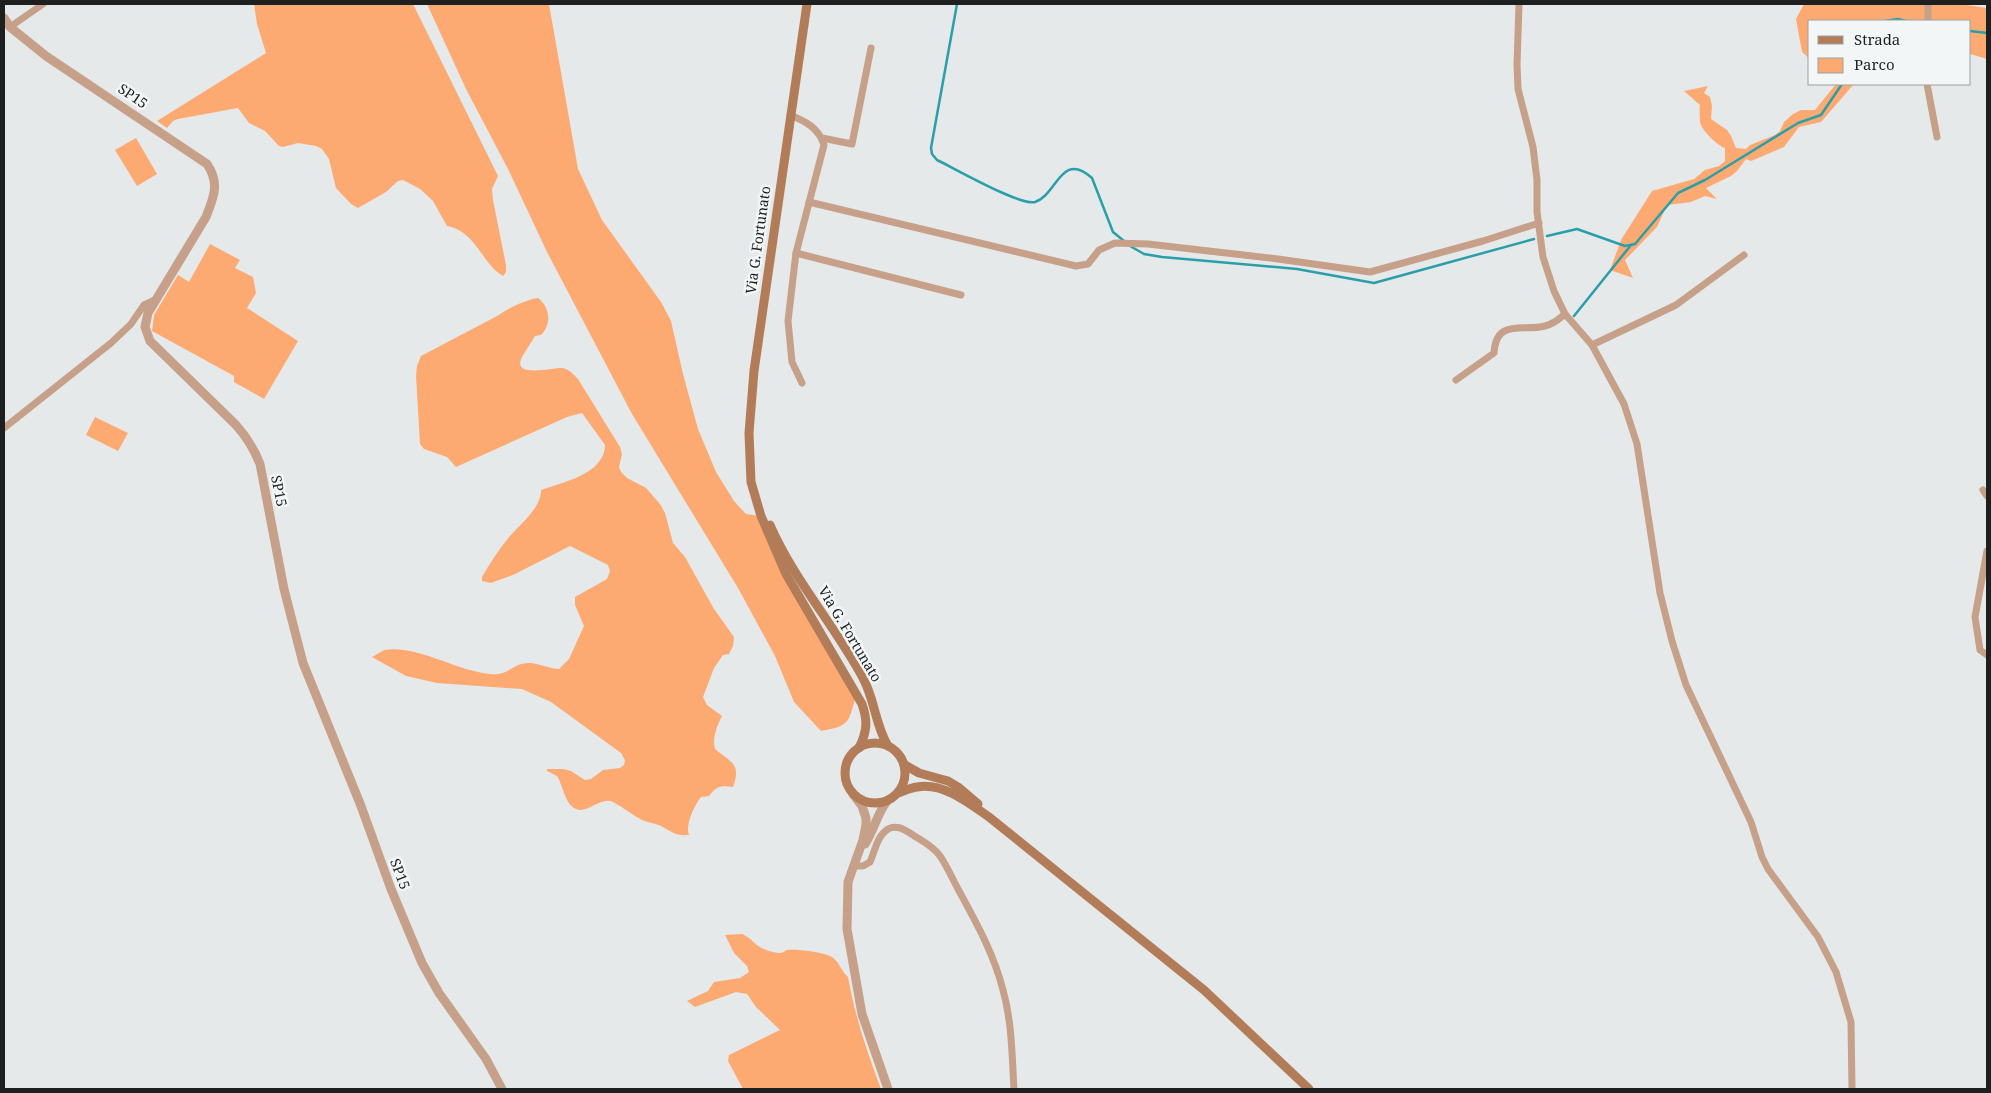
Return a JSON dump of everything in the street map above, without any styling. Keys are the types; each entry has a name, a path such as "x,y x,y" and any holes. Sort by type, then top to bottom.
{"main road":[{"name":"Via G. Fortunato","path":"805,4 754,371 750,414 751,482 770,539 786,574 857,693 864,710 867,726 859,748"},
{"name":"Via G. Fortunato","path":"750,455 766,514 774,534 863,678 874,703 880,729 888,746"},
{"path":"898,793 904,783 904,765 897,752 888,746 873,743 859,748 850,757 846,769 846,781 853,794 869,803 887,801 898,793 917,786 929,786 970,803 990,817 1204,990 1309,1089"},
{"path":"904,765 919,774 948,781 958,787 977,802 990,817"}],"street":[{"path":"10,26 43,4"},
{"path":"1519,4 1518,89 1534,147 1543,256 1554,291 1566,314 1592,344 1624,404 1636,444 1660,593 1672,641 1686,685 1752,822 1762,857 1768,869 1818,936 1836,972 1851,1022 1852,1089"},
{"path":"1928,4 1928,20"},
{"name":"SP15","path":"4,18 10,26 46,56 208,164 215,175 213,201 206,217 148,313 145,327 150,341 236,425 246,436 253,448 260,464 284,589 303,663 422,964 439,992 486,1059 502,1089"},
{"path":"822,138 852,144 872,48"},
{"path":"1927,85 1937,137"},
{"path":"790,115 806,121 822,138 824,145 796,253 788,321 792,362 802,382"},
{"path":"809,202 1076,266 1088,264 1099,250 1119,243 1278,259 1370,272 1483,241 1539,223"},
{"path":"796,253 961,295"},
{"path":"1592,344 1676,305 1744,255"},
{"path":"4,428 111,343 131,324 144,305 157,299"},
{"path":"1456,380 1494,353 1498,336 1506,330 1546,326 1556,322 1566,314"},
{"path":"1987,551 1975,618 1980,650 1987,655"},
{"path":"853,794 862,806 866,818 866,829 848,882 847,928 862,1014 888,1089"},
{"path":"858,854 871,834 880,810 887,801"},
{"path":"854,866 863,866 870,862 882,834 889,828 896,827 903,829 931,846 940,855 975,919 998,971 1009,1021 1014,1089"}],"green space":[{"path":"254,4 413,4 498,176 492,189 506,265 506,272 503,276 489,264 472,241 457,229 447,226 433,201 420,189 403,180 398,181 386,192 358,208 351,204 336,188 329,159 322,149 298,143 283,147 279,146 265,131 249,123 238,108 178,119 173,121 167,128 157,121 266,53 257,24"},
{"path":"427,4 549,4 578,169 602,220 661,302 671,321 698,429 716,472 734,501 746,514 761,516 770,539 857,693 850,716 844,724 821,731 794,702 775,656 738,588 632,414 547,252 508,169 466,89"},
{"path":"1804,4 1960,4 1987,8 1987,59 1971,54 1971,20 1808,20 1808,57 1802,52 1796,19"},
{"path":"1835,85 1853,85 1821,122 1799,127 1784,147 1751,161 1746,159 1731,176 1706,188 1717,199 1705,196 1691,202 1667,205 1657,227 1625,260 1633,278 1610,270 1621,240 1652,191 1694,179 1705,170 1719,166 1725,161 1725,148 1710,137 1701,125 1700,105 1684,91 1708,86 1704,93 1710,97 1712,106 1711,119 1727,130 1736,148 1746,149 1750,145 1775,135 1780,131 1784,122 1801,110 1815,110"},
{"path":"136,138 157,174 137,186 115,150"},
{"path":"210,244 240,260 235,268 253,277 256,293 247,308 298,341 264,399 234,382 234,376 152,331 154,315 178,275 189,282"},
{"path":"538,298 547,311 547,326 541,335 535,336 522,357 520,364 522,368 535,370 562,368 578,379 620,447 622,454 619,467 621,472 627,478 646,488 660,504 665,513 673,543 685,557 714,609 734,637 733,646 729,654 723,655 714,668 703,697 707,705 722,716 717,728 714,745 715,749 733,764 736,773 735,779 733,787 719,787 709,796 701,797 691,816 688,826 689,835 677,834 659,825 644,821 613,802 604,801 581,810 572,807 557,776 547,771 547,769 571,771 585,780 591,779 603,770 620,768 624,765 625,760 621,753 551,702 522,689 437,683 406,676 372,657 385,650 398,649 490,674 502,673 518,665 529,663 559,669 569,659 584,626 575,605 575,597 607,579 610,571 608,565 570,546 515,574 491,583 482,581 482,577 499,550 533,511 540,497 541,490 580,476 598,463 603,455 605,445 582,413 567,417 456,467 447,457 424,449 420,444 416,376 421,356 512,307"},
{"path":"95,417 128,433 118,451 86,435"},
{"path":"742,934 761,948 770,951 780,953 787,950 809,951 830,956 836,960 848,977 862,1034 881,1089 743,1089 728,1061 729,1055 780,1030 756,1007 747,994 736,992 695,1007 687,1001 708,991 714,982 740,978 749,972 747,966 734,953 725,935"}],"waterway":[{"path":"957,4 931,148 932,154 937,160 987,186 1027,202 1035,202 1042,198 1066,171 1073,169 1082,171 1092,178 1113,232 1124,241"},
{"path":"1892,20 1902,20"},
{"path":"1971,31 1987,33"},
{"path":"1547,236 1577,229 1625,246 1635,244 1678,193 1705,180 1798,123 1821,115 1841,85"},
{"path":"1130,246 1144,254 1162,257 1297,269 1374,283 1534,239"},
{"path":"1574,316 1631,245"}]}
